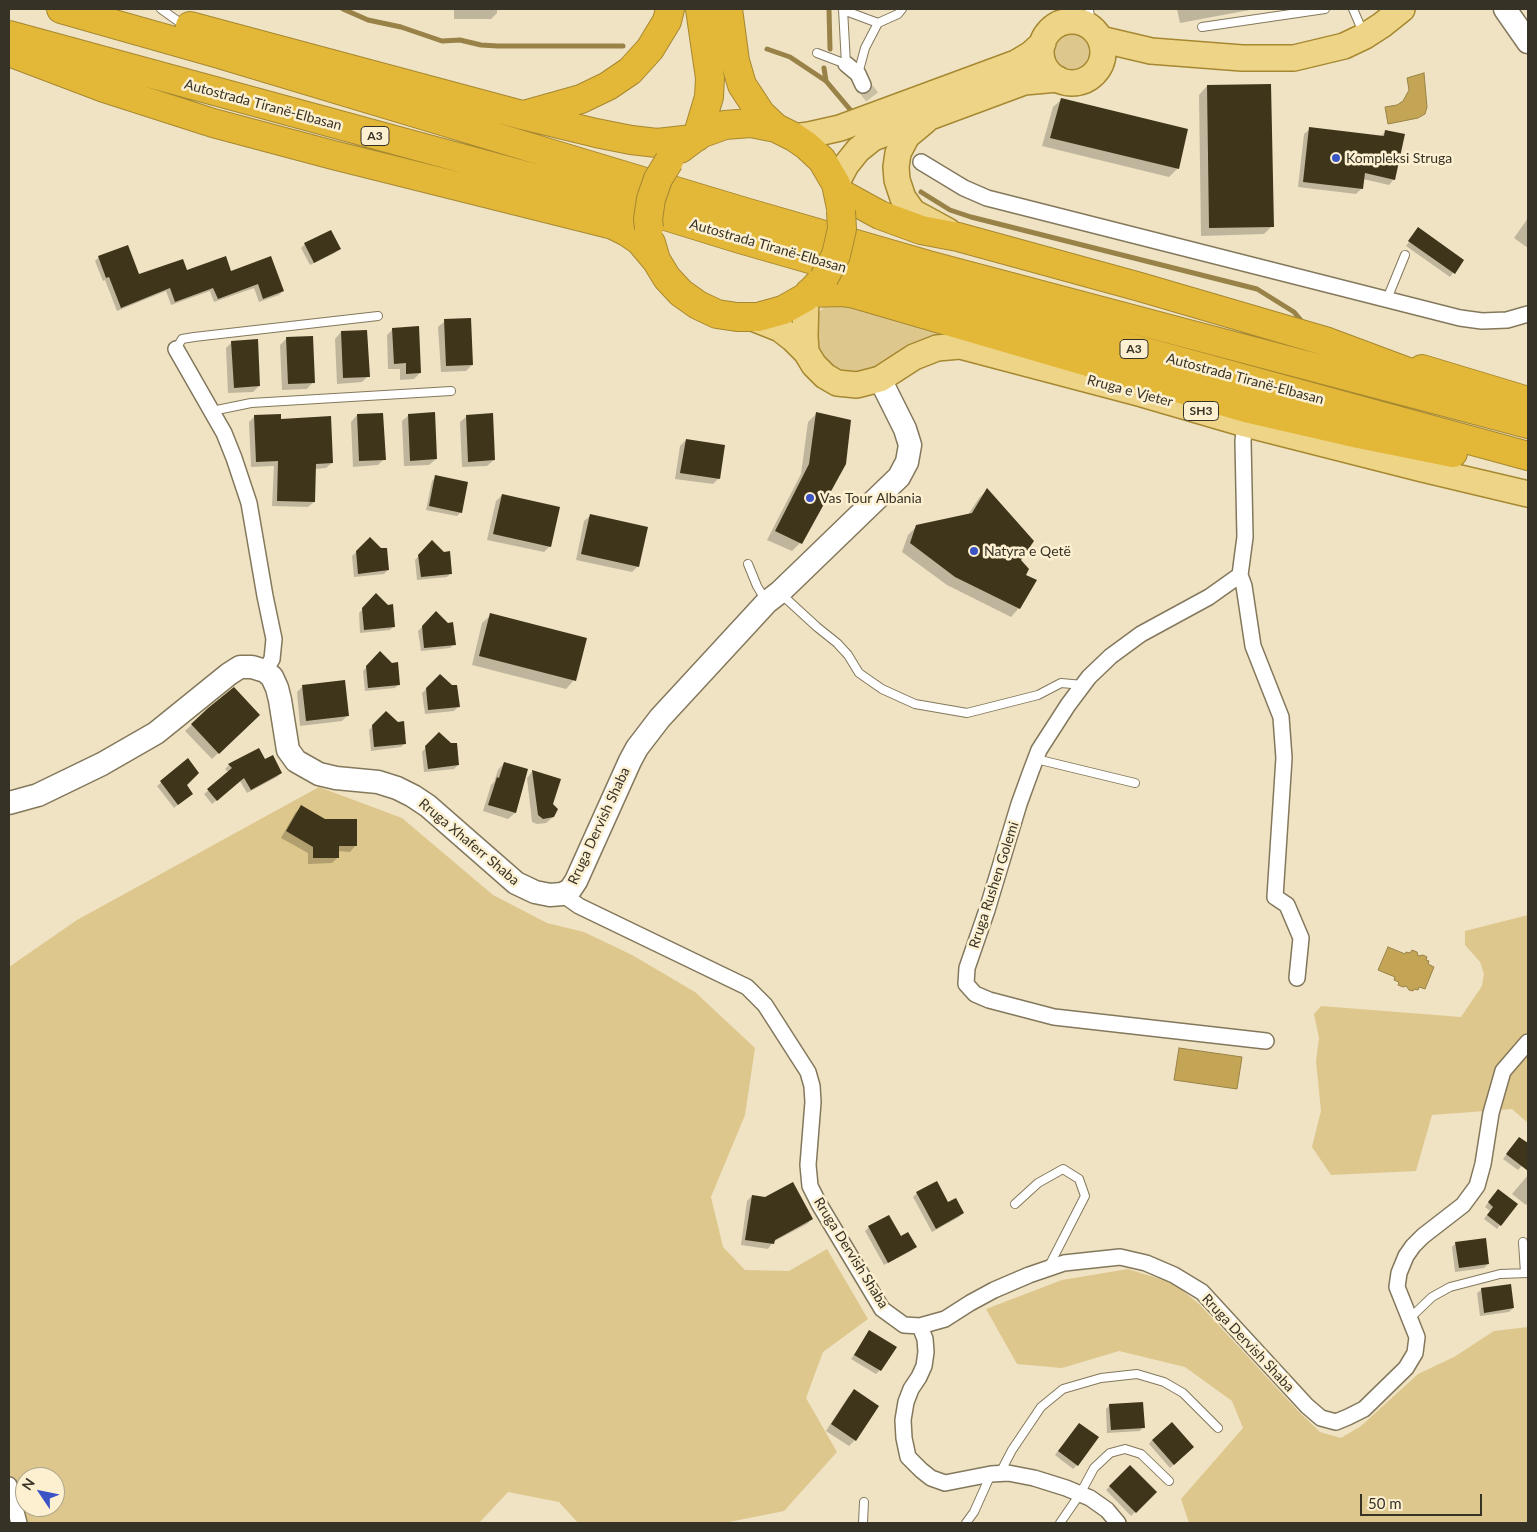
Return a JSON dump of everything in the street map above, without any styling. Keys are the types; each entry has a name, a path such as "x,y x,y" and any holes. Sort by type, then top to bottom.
{"highway":[{"name":"Autostrada Tiranë-Elbasan","path":"61,9 216,53 745,212 910,259 1528,424"},
{"path":"129,9 171,16 522,116 596,133 657,143 695,138"},
{"path":"522,116 581,99 608,86 630,71 650,49 667,21 670,9"},
{"path":"695,138 709,97 710,87 708,59 700,9"},
{"path":"9,52 104,88 213,123 613,225 640,241 656,260 667,278 681,293 698,305 717,314 737,317 758,317 783,310 813,289 836,255 842,229 839,196 822,160 808,146 761,114 742,85 735,61 728,9"},
{"name":"Autostrada Tiranë-Elbasan","path":"9,36 604,197 740,239 922,291 1528,456"},
{"path":"656,260 650,240 648,219 651,198 658,179 669,161 683,146 695,138 725,125 751,123 785,132"},
{"path":"839,196 880,215 921,230 958,237 1140,287 1528,401"},
{"path":"813,289 855,294 1246,408 1528,470"},
{"path":"1328,342 1528,417"}],"main road":[{"path":"785,132 810,135 840,128 1016,63 1031,54 1043,43 1050,31 1068,16 1151,51 1242,58 1294,58 1342,47 1365,36 1402,9"},
{"path":"1043,43 1044,63 1049,72 1058,79 1070,83 1084,81 1098,69 1103,56 1103,50 1093,25"},
{"path":"1098,69 1151,51"},
{"path":"839,196 846,165 858,150 873,138 1024,82 1058,79"},
{"path":"928,118 908,136 898,153 896,180 903,198 913,212 958,237"},
{"path":"806,352 805,336 813,289"},
{"name":"Rruga e Vjeter","path":"750,317 780,329 806,352 814,365 825,376 837,383 857,385 880,379 914,357 937,348 960,346 1142,394 1245,424 1528,494"}],"street":[{"path":"1505,9 1528,42"},
{"path":"846,64 861,80"},
{"path":"921,162 964,188 987,198 1460,318 1482,321 1508,320 1528,314"},
{"path":"9,803 38,794 102,764 148,737 240,667 252,667 264,671 272,659 274,639 249,503 224,433 176,349"},
{"name":"Rruga Dervish Shaba","path":"880,379 905,429 910,446 907,462 900,477 774,597 666,711 637,748 576,881 570,890 562,894 579,906 747,987 765,1005 808,1072 812,1086 813,1102 808,1165 810,1186 818,1204 882,1309 904,1325 920,1326 946,1319 994,1290 1064,1263 1120,1257 1146,1262 1174,1275 1202,1292 1307,1406 1321,1418 1336,1422 1348,1418 1364,1408 1406,1368 1416,1353 1417,1337 1397,1287 1399,1273 1406,1256 1413,1246 1463,1205 1477,1186 1483,1164 1491,1114 1503,1071 1528,1042"},
{"path":"1245,424 1243,441 1245,537 1240,575 1244,586 1253,646 1281,717 1284,758 1275,897 1287,905 1301,938 1297,978"},
{"name":"Rruga Rushen Golemi","path":"1240,575 1209,597 1141,634 1111,656 1089,677 1054,727 1040,750 1019,804 987,910 967,968 966,984 976,994 989,1000 1054,1017 1266,1041"},
{"name":"Rruga Xhaferr Shaba","path":"264,671 272,677 277,688 288,750 296,761 318,774 336,778 378,782 397,788 428,806 516,883 535,892 550,895 562,894"},
{"path":"920,1326 925,1339 924,1366 911,1389 902,1420 908,1457 921,1470 931,1478 945,1482 996,1473 1008,1473 1034,1478 1090,1498 1107,1510 1118,1523"},
{"path":"9,1485 19,1523"}],"lane":[{"path":"817,53 846,64 843,9 878,22"},
{"path":"861,80 865,48 878,22 898,14 902,9"},
{"path":"1202,27 1325,9"},
{"path":"1353,9 1365,36"},
{"path":"1387,299 1405,255"},
{"path":"176,349 182,339 194,337 378,316"},
{"path":"212,411 251,403 451,392"},
{"path":"748,564 757,586 837,643 848,655 859,673 882,689 915,704 967,713 1038,694 1061,683 1084,684"},
{"path":"1036,759 1135,783"},
{"path":"1015,1204 1038,1183 1063,1170 1079,1179 1085,1196 1047,1269"},
{"path":"1409,1319 1432,1297 1450,1286 1500,1274 1526,1273 1523,1242"},
{"path":"966,1523 996,1473 1041,1407 1063,1389 1101,1378 1137,1374 1164,1382 1183,1393 1218,1428"},
{"path":"1060,1523 1080,1494 1094,1468 1110,1453 1125,1449 1141,1454 1169,1481"},
{"path":"864,1502 864,1523"}],"shaded area":[{"path":"1077,32 1085,35 1091,41 1094,53 1091,65 1085,71 1069,74 1061,71 1055,65 1052,49 1055,41 1061,35"},
{"path":"1424,73 1427,107 1425,114 1418,118 1388,124 1385,107 1397,105 1403,101 1409,90 1407,78"},
{"path":"835,302 962,333 939,334 918,341 858,377 832,370 817,347 816,315 824,307"},
{"path":"319,787 402,818 493,895 547,923 584,932 632,955 695,992 755,1048 745,1115 711,1197 723,1247 745,1270 789,1271 827,1249 868,1319 823,1352 806,1398 837,1452 784,1511 724,1523 578,1523 559,1502 508,1492 479,1523 9,1523 9,967 77,920"},
{"path":"1528,915 1528,1123 1512,1109 1432,1115 1416,1171 1331,1175 1312,1147 1321,1111 1316,1061 1319,1038 1314,1014 1321,1006 1461,1017 1482,986 1484,974 1480,962 1465,945 1465,931"},
{"path":"1388,947 1405,954 1406,952 1410,953 1412,950 1417,952 1418,956 1423,955 1427,957 1428,964 1434,967 1425,989 1419,987 1418,990 1409,990 1406,986 1398,985 1399,982 1394,980 1395,977 1378,970"},
{"path":"1179,1048 1242,1057 1237,1089 1174,1080"},
{"path":"1128,1269 1173,1283 1199,1304 1299,1412 1320,1432 1341,1438 1361,1426 1418,1374 1454,1357 1494,1331 1528,1327 1528,1523 1189,1523 1181,1499 1243,1428 1232,1401 1185,1367 1119,1351 1062,1368 1017,1364 986,1309 1062,1280"}],"building":[{"path":"1271,84 1274,227 1209,228 1207,85"},
{"path":"1061,98 1188,129 1179,169 1050,138"},
{"name":"Kompleksi Struga","path":"1309,127 1384,136 1385,130 1405,134 1395,180 1365,173 1363,189 1303,182"},
{"path":"1418,227 1464,260 1455,274 1408,241"},
{"path":"331,230 341,249 314,263 304,243"},
{"path":"128,245 139,274 183,259 187,270 226,256 231,271 271,256 284,291 263,299 258,284 218,299 213,288 175,302 170,288 121,308 109,277 106,278 98,256"},
{"path":"471,318 473,365 446,366 444,319"},
{"path":"419,326 421,373 406,374 406,363 394,364 392,328"},
{"path":"367,330 370,377 343,378 341,331"},
{"path":"313,336 315,383 288,384 286,337"},
{"path":"258,339 260,386 234,388 231,341"},
{"path":"435,412 437,459 410,461 408,414"},
{"name":"Vas Tour Albania","path":"816,412 851,420 846,464 802,544 775,531 809,464"},
{"path":"383,413 386,460 359,461 357,414"},
{"path":"493,413 495,460 468,462 466,415"},
{"path":"281,414 281,419 331,416 333,463 316,464 315,502 277,501 278,461 256,462 254,415"},
{"path":"686,439 725,445 720,479 680,473"},
{"path":"435,475 468,482 462,513 429,506"},
{"name":"Natyra e Qetë","path":"987,488 1034,541 1021,560 1029,569 1026,575 1037,580 1020,609 955,577 910,543 916,525 972,513"},
{"path":"502,494 560,507 551,547 493,534"},
{"path":"590,514 648,527 639,567 581,554"},
{"path":"370,537 381,548 387,548 389,570 358,574 356,551"},
{"path":"432,540 444,552 450,551 452,574 421,577 418,555"},
{"path":"376,593 388,605 393,604 395,627 364,630 362,608"},
{"path":"436,611 448,623 453,622 456,645 424,648 422,626"},
{"path":"490,613 587,638 576,681 479,656"},
{"path":"380,651 392,663 398,662 400,685 368,688 366,666"},
{"path":"440,674 452,685 457,685 460,707 428,710 426,688"},
{"path":"345,680 349,716 306,721 302,685"},
{"path":"234,687 260,715 219,754 191,724"},
{"path":"386,711 398,722 404,721 406,744 374,747 372,725"},
{"path":"439,732 451,743 457,743 459,765 428,769 425,746"},
{"path":"259,748 265,759 273,755 282,773 251,790 244,778 217,801 207,789 232,768 228,764"},
{"path":"188,758 199,773 187,785 193,794 178,805 160,781"},
{"path":"504,762 528,769 516,813 488,805"},
{"path":"532,770 561,779 553,804 558,809 554,817 543,819 538,815"},
{"path":"301,805 325,819 357,819 357,846 339,846 339,858 313,858 313,847 286,831"},
{"path":"1519,1137 1528,1143 1528,1171 1506,1154"},
{"path":"937,1181 948,1202 956,1198 964,1213 936,1229 916,1192"},
{"path":"793,1182 813,1219 775,1240 774,1244 745,1240 752,1195 765,1197"},
{"path":"1498,1189 1518,1204 1501,1226 1487,1215 1493,1207 1488,1202"},
{"path":"889,1215 901,1236 908,1232 917,1247 888,1263 868,1226"},
{"path":"1486,1238 1489,1264 1459,1268 1455,1242"},
{"path":"1511,1284 1514,1308 1484,1313 1481,1288"},
{"path":"869,1330 897,1347 881,1371 854,1355"},
{"path":"854,1389 879,1406 856,1441 831,1424"},
{"path":"1143,1402 1145,1428 1111,1430 1109,1404"},
{"path":"1172,1422 1194,1447 1174,1465 1152,1440"},
{"path":"1079,1423 1099,1437 1078,1466 1058,1451"},
{"path":"1130,1465 1157,1492 1136,1513 1109,1486"}],"waterway":[{"path":"343,9 368,20 401,27 442,41 460,40 481,45 498,46 623,46"},
{"path":"829,9 830,49"},
{"path":"767,49 790,57 826,81 853,113"},
{"path":"824,68 826,81"},
{"path":"921,192 950,210 971,217 1257,289 1294,312 1304,324"}],"tunnel":[{"path":"863,85 888,118"}],"place":[{"name":"Kompleksi Struga","path":"1336,158"},
{"name":"Vas Tour Albania","path":"810,498"},
{"name":"Natyra e Qetë","path":"974,551"}]}
